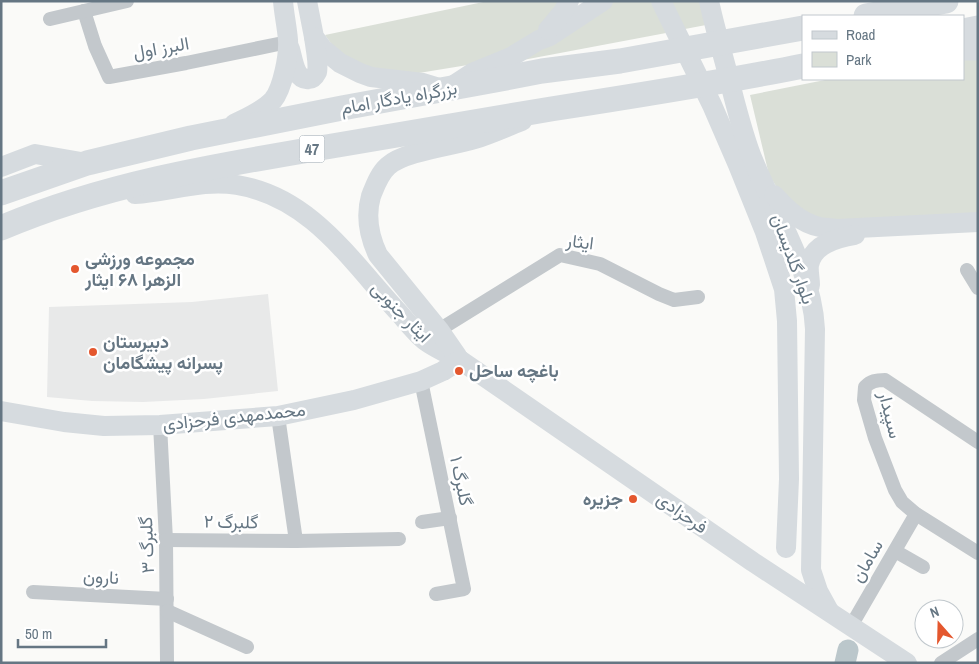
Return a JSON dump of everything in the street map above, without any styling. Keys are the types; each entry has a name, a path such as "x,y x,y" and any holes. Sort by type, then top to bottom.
{"highway":[{"path":"871,15 946,1"},
{"name":"بزرگراه یادگار امام","path":"1,193 87,163 214,133 542,71 620,61 802,28"},
{"path":"964,31 978,28"},
{"path":"964,48 978,48"},
{"name":"بزرگراه یادگار امام","path":"1,228 91,196 156,179 222,165 551,109 629,98 802,66"}],"street":[{"path":"50,19 127,1"},
{"path":"282,1 288,42 298,75 303,79 310,79 316,74 317,67 314,37 307,1"},
{"path":"539,40 564,12 569,1"},
{"path":"314,37 330,56 360,73 371,77 423,83 446,90 472,73 510,57 539,40 550,36 603,1"},
{"name":"بلوار گلدیسان","path":"661,1 712,105 738,165 765,232 784,289 788,322 789,479 786,548"},
{"name":"بلوار گلدیسان","path":"709,1 742,127 751,154 800,267 812,305 815,329 811,570 818,591 830,613"},
{"name":"البرز اول","path":"84,11 95,46 109,77 288,42"},
{"path":"214,133 255,114 275,98 280,90 284,76 288,42"},
{"name":"ایثار جنوبی","path":"460,360 439,330 378,255 372,243 368,229 368,214 374,186 386,167 399,160 414,154 475,139 551,109"},
{"path":"1,167 36,154 87,163"},
{"name":"ایثار جنوبی","path":"91,196 144,193 218,183 249,187 277,198 297,208 317,222 353,259 381,294 424,340 460,360"},
{"path":"764,184 790,212 808,223 820,227 837,229 978,222"},
{"path":"812,305 809,270 812,256 821,246 832,241 843,237 872,233 978,232"},
{"name":"ایثار","path":"439,330 560,255 600,264 658,294 674,300 698,297"},
{"path":"967,270 978,288"},
{"name":"محمدمهدی فرحزادی","path":"1,410 64,422 104,426 160,426 278,416 354,400 420,381 443,371 460,360"},
{"name":"فرحزادی","path":"460,360 753,562 907,663"},
{"name":"سپیدار","path":"916,514 909,510 895,490 875,438 864,400 865,387 870,382 884,380 978,442"},
{"name":"گلبرگ ۱","path":"420,381 464,589 436,594"},
{"path":"278,416 296,541"},
{"name":"گلبرگ ۳","path":"160,426 166,540 166,663"},
{"path":"916,514 978,553"},
{"name":"سامان","path":"851,626 916,514"},
{"path":"422,522 450,518"},
{"name":"گلبرگ ۲","path":"166,540 296,541 399,539"},
{"path":"753,562 773,558 786,548 792,555 796,556 803,554 811,548"},
{"path":"895,551 923,567"},
{"name":"نارون","path":"33,592 167,605"},
{"path":"167,605 247,647"},
{"path":"940,663 978,639"}],"shaded area":[{"path":"268,294 278,391 204,399 143,402 92,401 47,397 49,307 192,302"}],"green space":[{"path":"488,1 566,1 529,41 474,64 401,76 343,60 325,35"},
{"path":"613,1 651,1 666,33 523,60"},
{"path":"671,1 701,1 706,25 685,29"},
{"path":"978,56 978,217 818,220 781,194 769,175 750,95 825,80 964,80 964,57"}],"waterway":[{"path":"845,663 848,650"}],"place":[{"name":"مجموعه ورزشی الزهرا ۶۸ ایثار","path":"75,269"},
{"name":"دبیرستان پسرانه پیشگامان","path":"93,352"},
{"name":"باغچه ساحل","path":"459,371"},
{"name":"جزیره","path":"633,499"}]}
